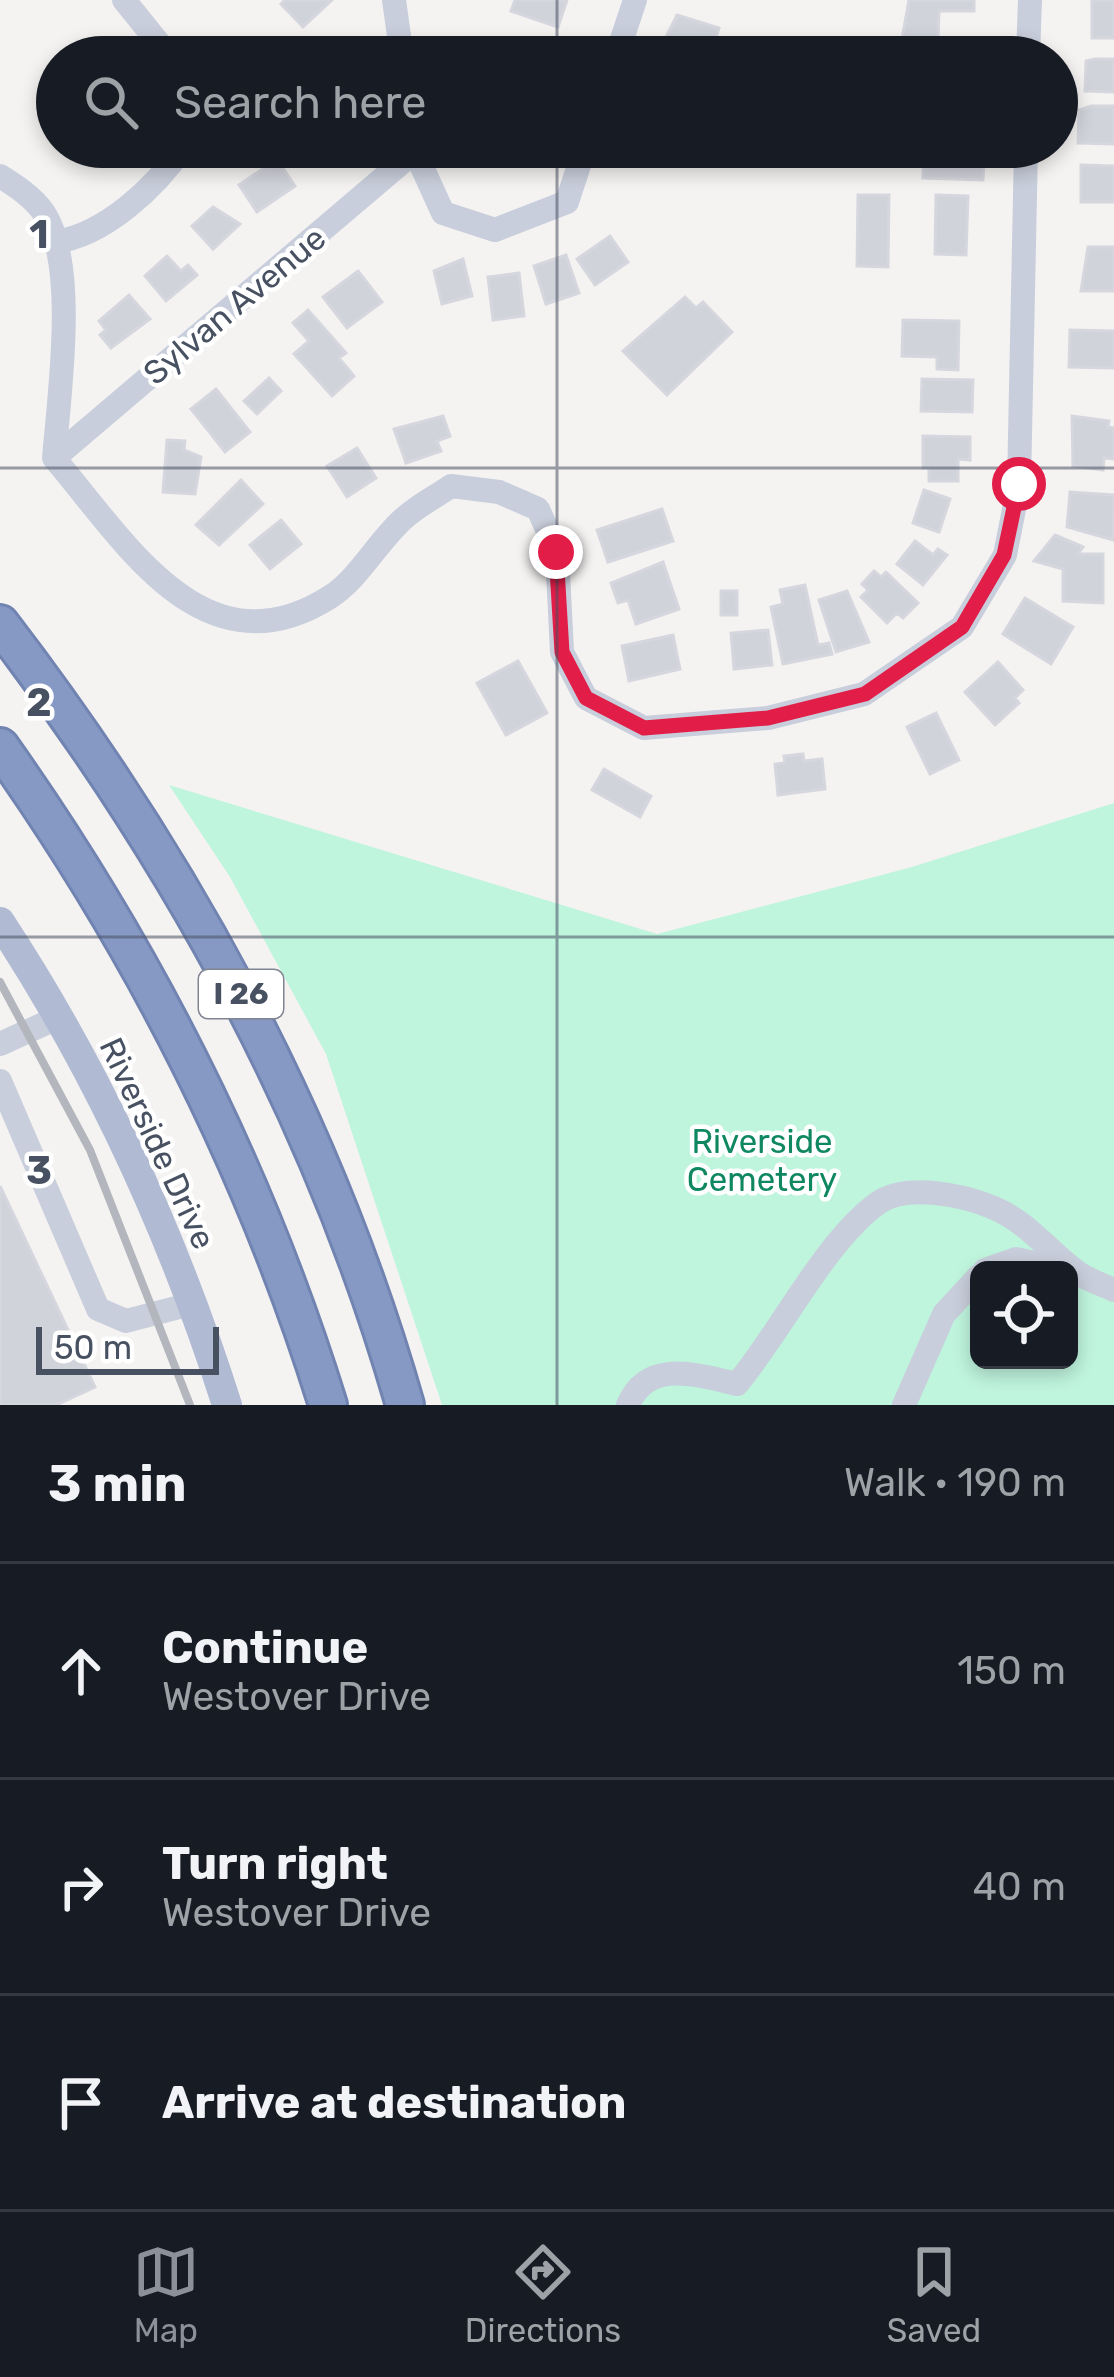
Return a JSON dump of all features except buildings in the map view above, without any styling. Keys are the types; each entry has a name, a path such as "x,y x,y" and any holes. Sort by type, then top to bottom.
{"highway":[{"name":"I 26","path":"0,624 122,795 229,970 325,1173 405,1405"},
{"name":"I 26","path":"0,747 115,919 205,1087 256,1199 328,1405"}],"main road":[{"name":"Riverside Drive","path":"0,922 59,1017 149,1197 227,1405"}],"street":[{"path":"124,0 153,36"},
{"path":"394,0 398,36"},
{"path":"623,36 635,0"},
{"path":"1029,36 1030,0"},
{"path":"55,242 77,237 123,208 162,168"},
{"name":"Sylvan Avenue","path":"54,458 393,168"},
{"path":"422,168 443,213 494,230 567,202 579,168"},
{"path":"0,176 43,211 55,242 64,326 54,458 169,592 236,622 283,617 332,596 402,520 451,486 500,492 538,509 556,552 562,652 586,698 644,728 768,718 865,694 962,627 1004,555 1019,484 1026,168"},
{"path":"0,1044 59,1017"},
{"path":"0,1081 98,1309 126,1321 191,1304"},
{"path":"628,1405 635,1388 653,1375 686,1372 734,1395 831,1255 879,1202 909,1194 945,1194 994,1208 1042,1237 1062,1261"},
{"path":"1078,1274 1114,1290"},
{"path":"904,1405 944,1314 970,1286"}],"green space":[{"name":"Riverside Cemetery","path":"169,785 657,934 912,867 1114,803 1114,1405 442,1405 326,1054 230,877"}],"railway":[{"path":"0,982 90,1150 190,1405"}],"route":[{"path":"556,552 562,652 586,698 644,728 768,718 865,694 962,627 1004,555 1019,484"}]}
